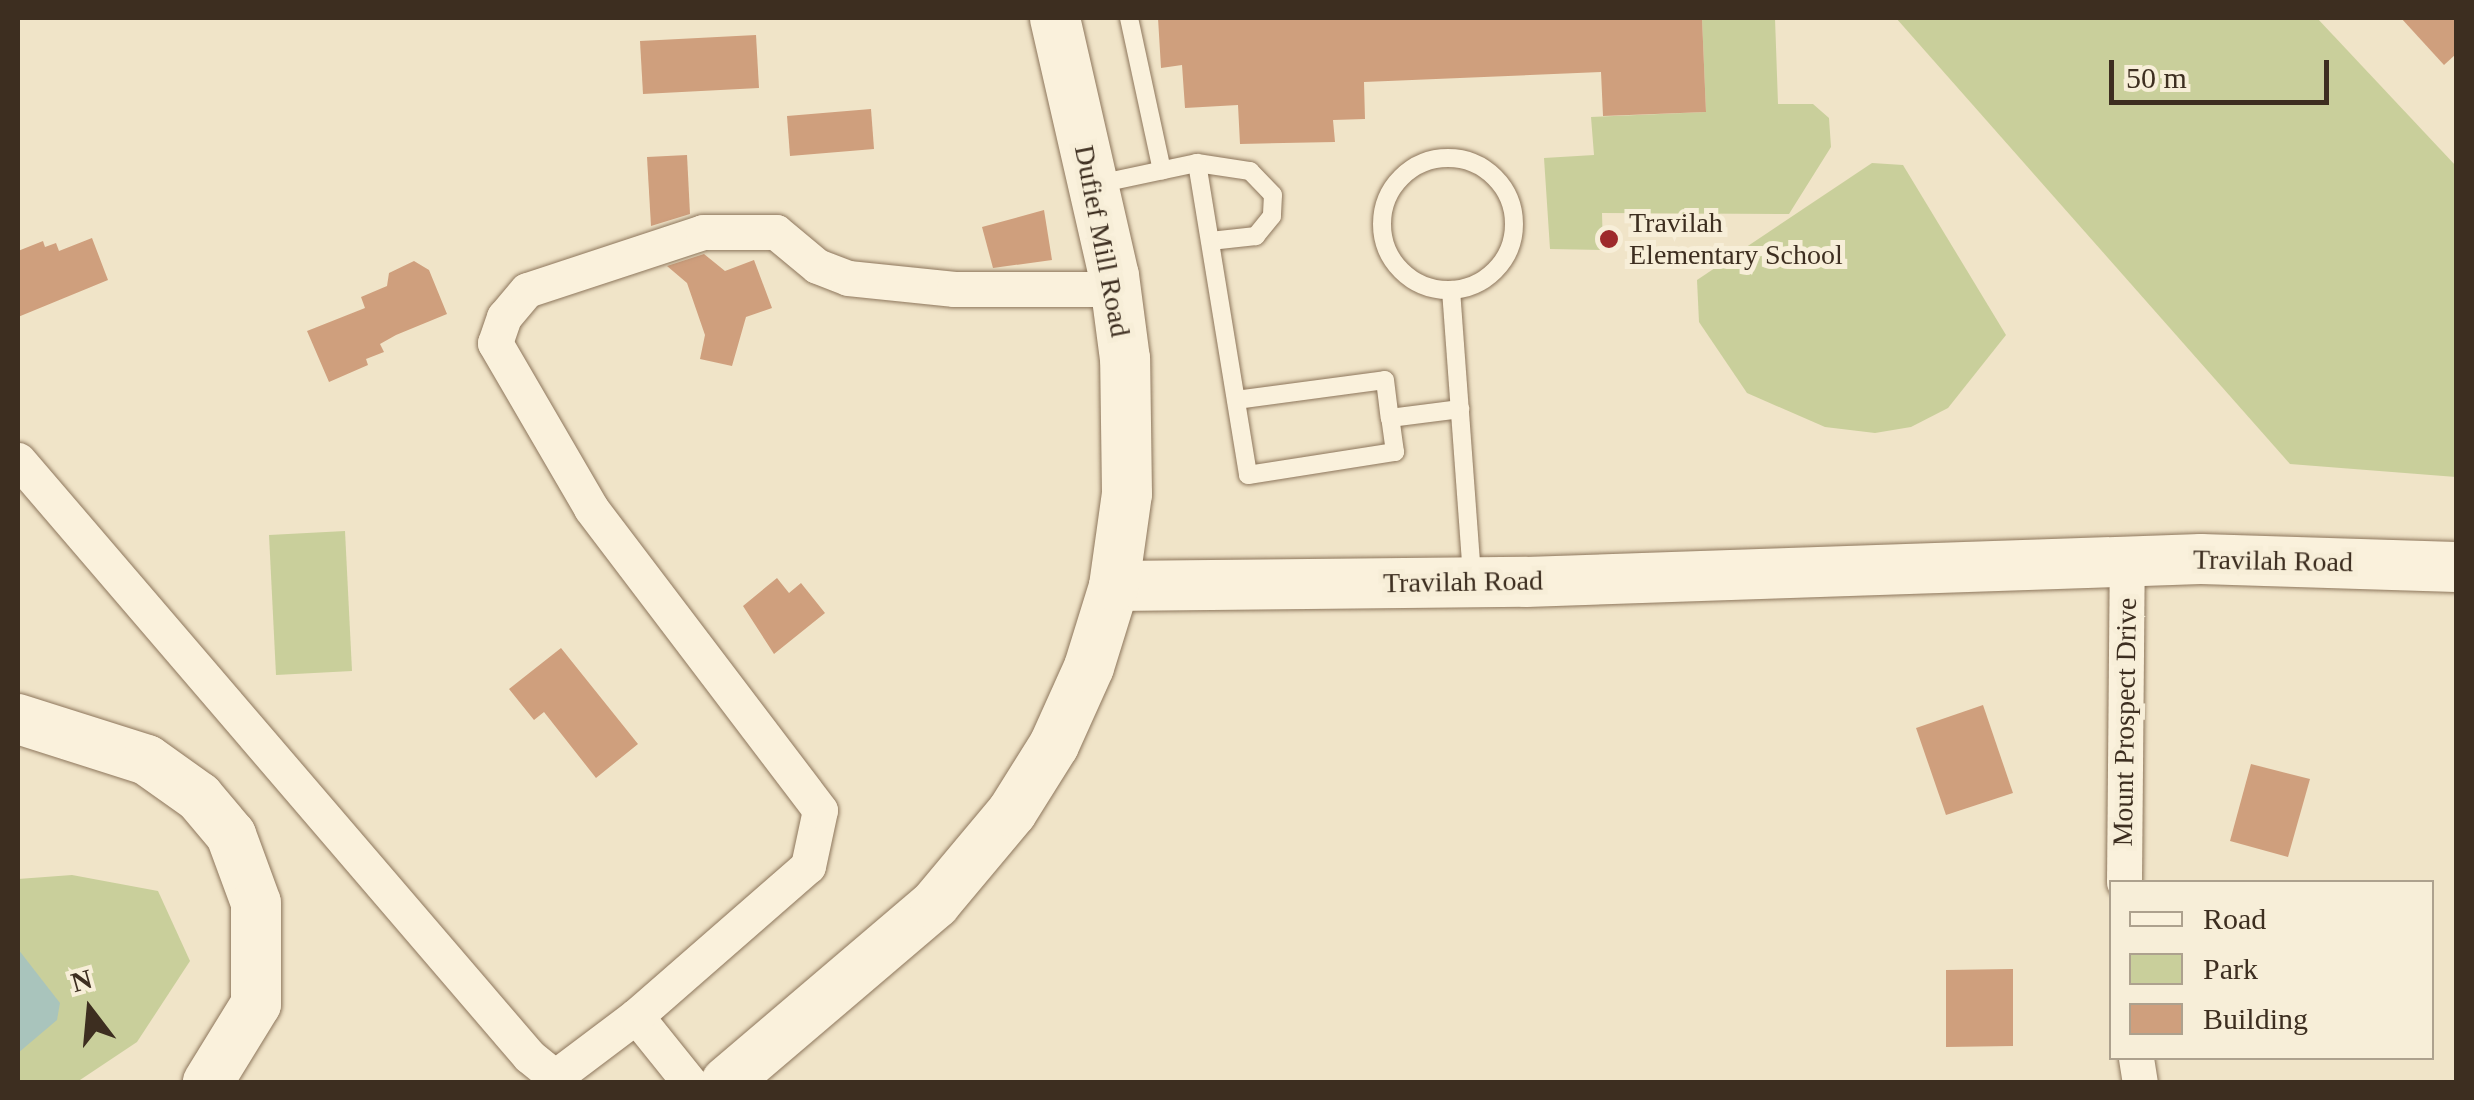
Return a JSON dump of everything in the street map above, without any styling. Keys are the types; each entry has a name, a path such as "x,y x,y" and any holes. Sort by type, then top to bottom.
{"main road":[{"name":"Dufief Mill Road","path":"1056,18 1116,289 1125,358 1128,494 1114,586"},
{"name":"Travilah Road","path":"1114,586 1472,583 2126,562 2456,567"},
{"path":"726,1082 935,904 1012,812 1075,698 1114,586"},
{"path":"18,719 147,760 198,797 230,835 256,903 256,1004 208,1082"}],"street":[{"path":"18,460 529,1056 555,1078 636,1016 808,866 819,839 820,810 591,508 495,343 504,317 527,290 703,232 776,232 817,266 848,278 954,289 1116,289"},
{"name":"Mount Prospect Drive","path":"2124,880 2126,562"},
{"path":"636,1016 689,1082"}],"lane":[{"path":"1129,18 1162,170"},
{"path":"1449,158 1474,164 1496,179 1511,202 1514,229 1507,255 1491,274 1451,290 1421,285 1401,271 1381,226 1386,200 1401,178 1423,163 1449,158"},
{"path":"1092,185 1197,164 1250,171 1273,195 1272,216 1256,236 1210,241"},
{"path":"1197,164 1248,475 1394,452 1386,380 1236,400"},
{"path":"1451,290 1472,583"},
{"path":"1390,418 1460,409"}],"green space":[{"path":"1702,18 1775,18 1778,104 1813,104 1829,118 1831,147 1789,214 1602,213 1603,250 1550,249 1544,158 1594,155 1591,117 1706,112"},
{"path":"1896,18 2317,18 2456,166 2456,477 2290,464"},
{"path":"1872,163 1903,165 2006,335 1948,408 1911,427 1875,433 1825,427 1747,393 1699,322 1697,280"},
{"path":"345,531 352,671 276,675 269,535"},
{"path":"72,875 158,891 190,961 137,1042 77,1082 18,1082 18,879"}],"water":[{"path":"18,949 60,1003 57,1020 18,1053"}],"building":[{"path":"1158,18 1702,18 1706,112 1603,116 1601,72 1364,82 1365,119 1333,120 1335,142 1240,144 1238,105 1185,108 1182,65 1161,68"},
{"path":"2401,18 2456,18 2456,54 2444,65"},
{"path":"756,35 759,88 643,94 640,41"},
{"path":"871,109 874,149 790,156 787,116"},
{"path":"687,155 690,214 651,226 647,157"},
{"path":"1044,210 1052,260 993,268 982,227"},
{"path":"92,238 108,280 18,317 18,251 43,241 45,247 56,243 59,251"},
{"path":"704,254 725,271 754,260 772,308 746,317 732,366 700,359 705,335 687,283 667,266"},
{"path":"414,261 429,270 447,314 380,344 384,352 366,359 368,365 329,382 307,331 365,308 361,297 387,286 389,273"},
{"path":"777,578 789,593 801,583 825,613 774,654 743,606"},
{"path":"561,648 638,744 596,778 544,712 534,720 509,689"},
{"path":"1983,705 2013,793 1946,815 1916,728"},
{"path":"2251,764 2310,779 2288,857 2230,841"},
{"path":"2013,969 2013,1046 1946,1047 1946,970"}],"place":[{"name":"Travilah Elementary School","path":"1609,239"}]}
